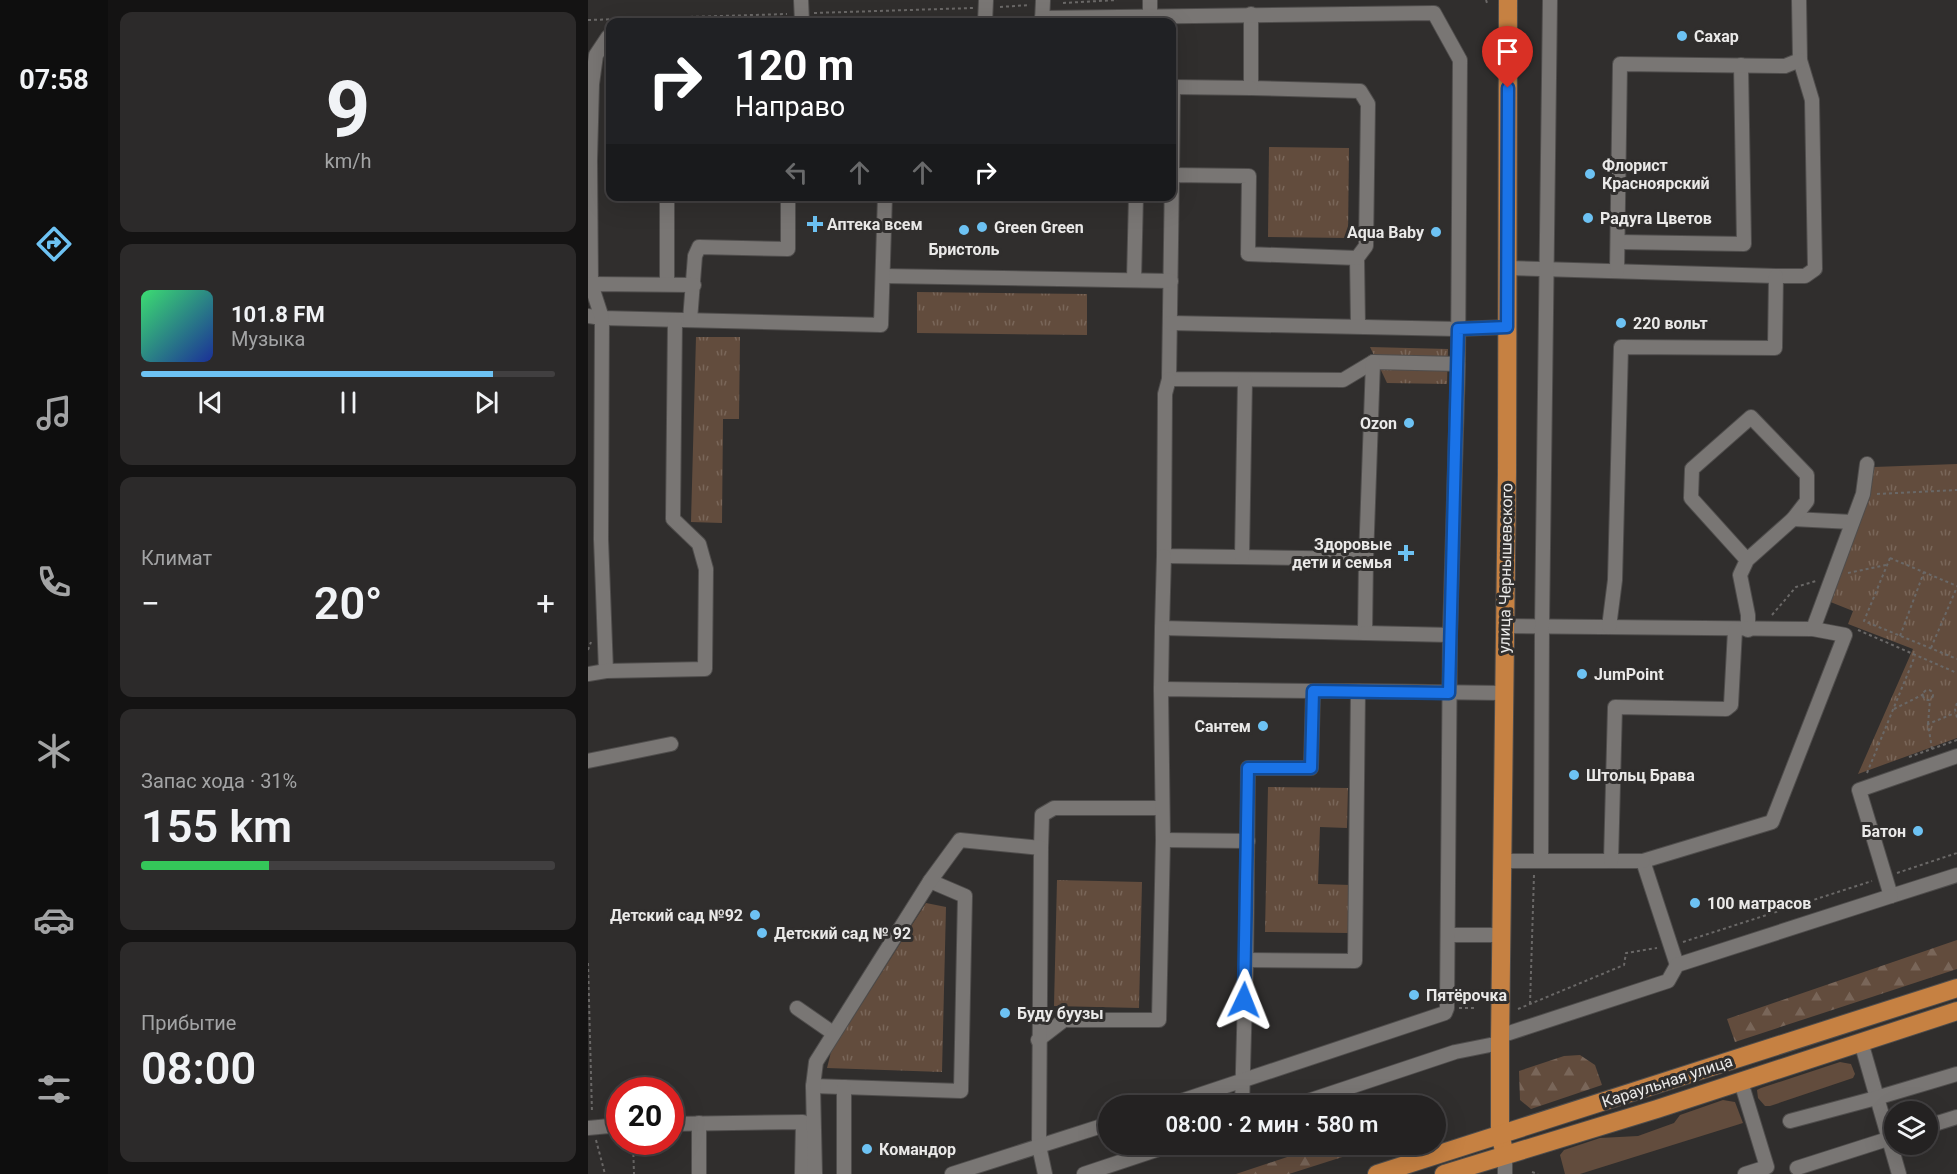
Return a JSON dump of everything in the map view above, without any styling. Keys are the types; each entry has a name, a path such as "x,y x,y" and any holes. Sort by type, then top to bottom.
{"main road":[{"name":"улица Чернышевского","path":"1505,1154 1500,1135 1500,1040 1508,0"},
{"name":"Караульная улица","path":"1377,1174 1957,988"},
{"name":"Караульная улица","path":"1444,1174 1741,1082 1957,1011"}],"lane":[{"path":"1150,0 1150,15"},
{"path":"1541,860 1550,0"},
{"path":"1507,268 1776,276 1805,276 1815,269 1812,100 1800,60 1799,0"},
{"path":"1042,11 1150,15 1434,13 1460,60 1458,364 1450,634 1448,935 1445,1013 1200,1095"},
{"path":"1251,14 1251,88"},
{"path":"606,40 596,55 592,84 589,160 591,284 602,318 601,539 606,671"},
{"path":"1617,271 1620,64 1785,66 1800,60"},
{"path":"1618,242 1744,244 1742,65"},
{"path":"1176,87 1360,91 1368,104 1366,246 1357,258 1358,326"},
{"path":"1176,175 1249,176 1248,254 1357,258"},
{"path":"667,284 668,201"},
{"path":"690,320 695,256 699,247 788,249 788,201"},
{"path":"588,316 881,325 885,201"},
{"path":"1134,280 1136,201"},
{"path":"1038,1040 1064,1020 1159,1020 1165,394 1169,379 1172,201"},
{"path":"884,276 1171,281"},
{"path":"1609,627 1615,580 1621,347 1775,348 1776,276"},
{"path":"591,284 693,285"},
{"path":"588,674 606,671 705,669 706,569 699,544 673,519 675,320"},
{"path":"1170,323 1458,329 1507,327"},
{"path":"1169,379 1343,380 1373,362 1458,364"},
{"path":"1365,633 1373,362"},
{"path":"1242,557 1245,380"},
{"path":"1611,861 1615,707 1726,709 1731,705 1741,630 1748,615 1740,575 1747,560 1792,519 1807,501 1807,475 1750,417 1692,469 1691,498 1747,560"},
{"path":"1813,629 1863,494 1867,464"},
{"path":"1792,519 1852,522"},
{"path":"1164,556 1366,559"},
{"path":"1502,861 1643,861 1772,822 1845,635 1813,629 1504,626"},
{"path":"1162,628 1450,634"},
{"path":"1161,689 1503,693"},
{"path":"1242,1095 1248,768 1311,768 1313,691"},
{"path":"1246,960 1355,961 1358,691"},
{"path":"588,761 671,744"},
{"path":"1892,896 1859,790 1957,756"},
{"path":"1045,1174 1039,1146 1038,1040 1042,815 1054,808 1161,808"},
{"path":"815,1174 813,1086 816,1062 930,881 960,840 1041,848"},
{"path":"1162,840 1248,841"},
{"path":"1643,861 1677,965"},
{"path":"1326,1095 1455,1052 1500,1040 1668,981 1677,965 1957,875"},
{"path":"813,1086 961,1091 965,896 930,881"},
{"path":"1448,935 1501,935"},
{"path":"797,1008 833,1033"},
{"path":"1861,1042 1884,1119"},
{"path":"1790,1121 1957,1074"},
{"path":"1741,1082 1768,1171 1745,1174"},
{"path":"844,1087 844,1174"},
{"path":"1938,1123 1957,1117"},
{"path":"684,1124 802,1122 802,1174"},
{"path":"699,1123 699,1174"},
{"path":"590,1128 606,1126"},
{"path":"952,1174 1098,1127"},
{"path":"1797,1168 1884,1140"},
{"path":"1505,1154 1505,1174"},
{"path":"1084,1174 1141,1155"},
{"path":"1895,1155 1899,1174"}],"path":[{"path":"642,18 986,4 1026,4 1042,11 1117,0"},
{"path":"588,20 606,19"},
{"path":"1863,494 1957,490"},
{"path":"1931,649 1957,586 1890,558 1864,621 1931,649 1957,659"},
{"path":"1748,615 1765,622 1796,587 1833,576 1887,565"},
{"path":"1900,636 1924,572"},
{"path":"1845,635 1851,628 1957,673"},
{"path":"1859,790 1915,656"},
{"path":"1893,710 1927,691 1932,692 1928,724 1932,749"},
{"path":"1924,694 1925,699 1930,700"},
{"path":"1957,703 1955,714 1957,718"},
{"path":"1928,724 1955,714"},
{"path":"1518,1009 1624,965 1626,953 1670,946 1957,853"},
{"path":"588,963 590,1128 605,1174"},
{"path":"633,1155 634,1174"},
{"path":"1532,1172 1538,1174"}],"green space":[{"path":"1269,147 1349,148 1348,238 1268,237"},
{"path":"917,292 1087,294 1087,335 917,333"},
{"path":"696,337 740,337 739,419 723,419 722,523 691,522"},
{"path":"1370,347 1448,349 1447,384 1387,383"},
{"path":"1957,464 1957,738 1858,774 1913,649 1848,624 1853,611 1828,601 1868,502 1874,467"},
{"path":"1268,787 1348,788 1347,828 1320,827 1318,884 1351,885 1350,933 1265,932"},
{"path":"1057,880 1142,882 1139,1008 1054,1006"},
{"path":"926,903 946,907 942,1072 827,1068 831,1052"},
{"path":"1957,940 1957,969 1735,1042 1727,1019"},
{"path":"1580,1055 1595,1065 1602,1085 1531,1109 1520,1100 1519,1071 1564,1056"},
{"path":"1840,1062 1851,1064 1855,1074 1853,1078 1770,1106 1765,1106 1758,1098 1757,1090 1761,1088"},
{"path":"1723,1100 1735,1102 1743,1123 1580,1174 1565,1174 1560,1155 1564,1150 1600,1138 1638,1136 1674,1123 1680,1115"},
{"path":"1293,1155 1349,1155 1289,1174 1236,1174"}],"place":[{"name":"Сахар","path":"1682,36"},
{"name":"Флорист Красноярский","path":"1590,174"},
{"name":"Радуга Цветов","path":"1588,218"},
{"name":"Аптека всем","path":"815,224"},
{"name":"Green Green","path":"982,227"},
{"name":"Бристоль","path":"964,230"},
{"name":"Aqua Baby","path":"1436,232"},
{"name":"220 вольт","path":"1621,323"},
{"name":"Ozon","path":"1409,423"},
{"name":"Здоровые дети и семья","path":"1406,553"},
{"name":"JumPoint","path":"1582,674"},
{"name":"Сантем","path":"1263,726"},
{"name":"Штольц Брава","path":"1574,775"},
{"name":"Батон","path":"1918,831"},
{"name":"100 матрасов","path":"1695,903"},
{"name":"Детский сад №92","path":"755,915"},
{"name":"Детский сад № 92","path":"762,933"},
{"name":"Пятёрочка","path":"1414,995"},
{"name":"Буду буузы","path":"1005,1013"},
{"name":"Командор","path":"867,1149"}],"route":[{"path":"1244,1000 1248,768 1311,768 1313,691 1449,693 1458,329 1507,327 1508,88"}]}
